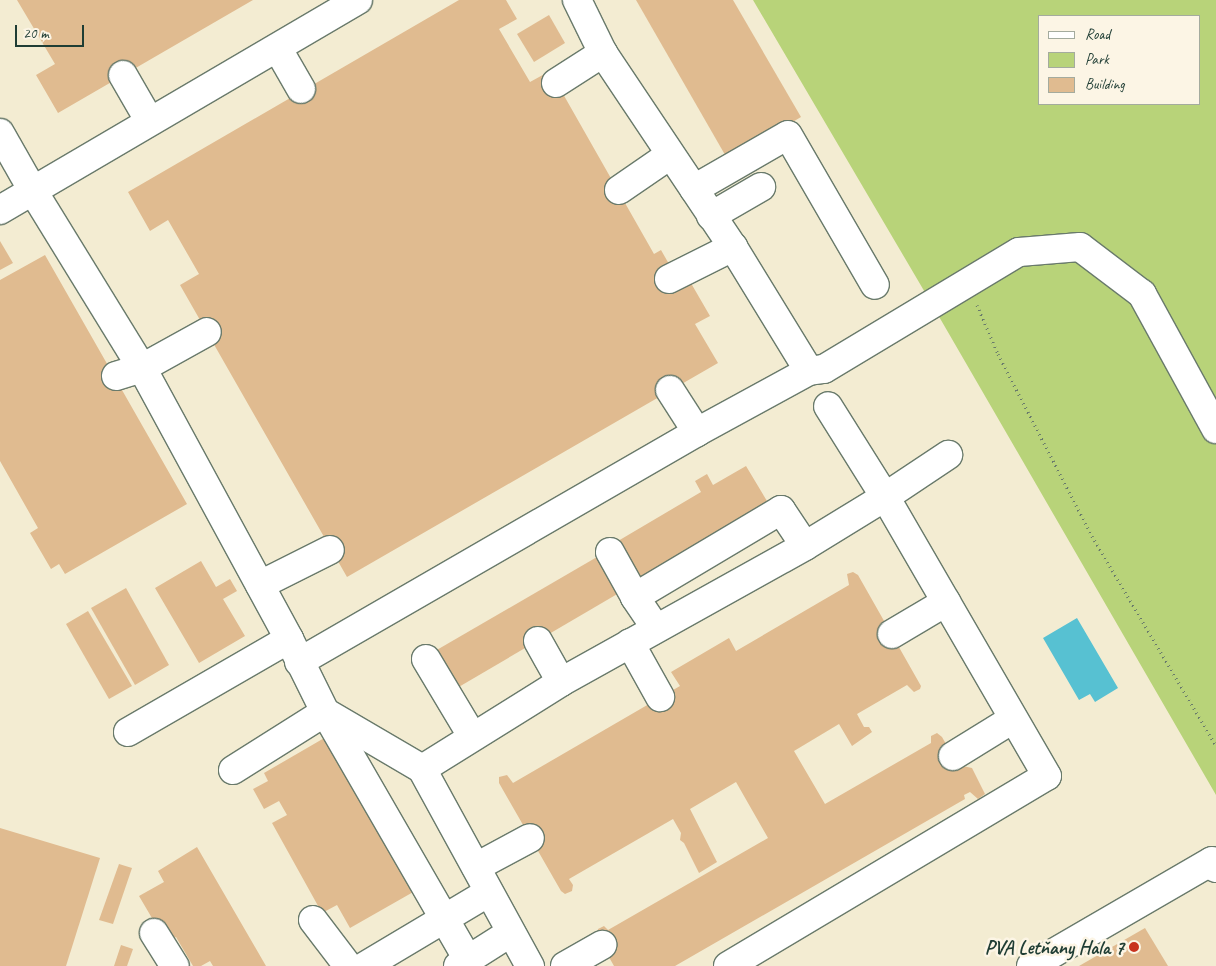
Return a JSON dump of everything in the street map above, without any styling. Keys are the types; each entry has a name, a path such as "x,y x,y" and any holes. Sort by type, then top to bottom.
{"lane":[{"path":"0,210 150,120 278,49 358,0"},
{"path":"577,0 603,53 733,247 809,371"},
{"path":"278,49 301,89"},
{"path":"556,84 603,53"},
{"path":"123,75 150,120"},
{"path":"0,133 33,191 142,368 260,585 325,712 445,920 463,963 510,933"},
{"path":"694,189 788,135 875,285"},
{"path":"620,190 670,155"},
{"path":"712,216 761,187"},
{"path":"669,279 733,247"},
{"path":"128,732 294,650 809,371 824,369 1019,252 1080,247 1142,294 1216,429"},
{"path":"116,376 142,368 207,332"},
{"path":"670,390 697,432"},
{"path":"728,966 1047,776 885,497 828,406"},
{"path":"422,769 472,736 655,627 804,546 885,497 948,455"},
{"path":"635,597 781,510 804,546"},
{"path":"260,585 330,550"},
{"path":"610,552 635,597 655,627"},
{"path":"892,634 946,602"},
{"path":"538,640 561,682"},
{"path":"630,643 660,697"},
{"path":"426,659 472,736"},
{"path":"325,712 422,769 510,933 530,966"},
{"path":"233,770 325,712"},
{"path":"953,756 1014,719"},
{"path":"476,867 530,838"},
{"path":"1031,966 1212,861 1216,868"},
{"path":"365,966 489,892"},
{"path":"313,920 348,966"},
{"path":"154,933 175,966"},
{"path":"565,966 602,945"}],"path":[{"path":"967,283 998,354 1092,536 1216,746"}],"green space":[{"path":"753,0 1216,0 1216,795 923,289"}],"water":[{"path":"1077,618 1118,688 1095,702 1090,694 1079,700 1043,638"}],"building":[{"path":"17,0 253,0 58,113 36,75 55,64"},
{"path":"459,0 506,0 517,19 499,29 530,82 550,71 654,254 661,250 669,264 688,278 710,316 695,324 718,363 347,577 180,285 199,274 168,220 150,231 128,192"},
{"path":"636,0 733,0 801,117 728,160"},
{"path":"549,15 565,43 534,62 517,34"},
{"path":"0,241 13,263 0,270"},
{"path":"45,255 187,504 65,574 59,564 51,569 30,533 38,528 0,461 0,280"},
{"path":"746,466 770,506 641,581 618,541 701,492 695,481 707,474 713,485"},
{"path":"597,557 619,593 457,688 435,651"},
{"path":"201,561 216,587 230,579 237,591 223,599 245,636 199,663 155,588"},
{"path":"853,572 858,575 921,686 920,689 914,692 907,685 857,714 864,727 869,727 872,732 852,746 839,724 794,751 825,804 931,743 931,736 937,733 942,737 958,765 972,768 985,794 978,799 970,792 964,795 965,799 675,966 614,966 597,936 598,929 604,926 608,930 768,838 736,782 690,809 717,862 699,873 684,843 680,840 681,833 673,819 569,879 573,885 572,891 565,894 561,891 499,783 499,777 507,775 513,783 680,686 671,672 729,638 736,651 849,585 847,574"},
{"path":"126,588 169,665 135,685 91,608"},
{"path":"88,611 132,686 109,699 66,624"},
{"path":"326,737 415,891 350,928 337,905 322,913 272,823 287,815 279,801 264,809 253,789 268,781 264,773"},
{"path":"0,828 100,858 66,966 0,966"},
{"path":"197,847 266,966 213,966 210,961 201,966 193,966 176,937 166,942 139,896 164,882 158,871"},
{"path":"119,864 132,868 113,924 99,920"},
{"name":"PVA Letňany Hala 7","path":"1145,928 1168,966 1079,966"},
{"path":"121,945 133,949 127,966 114,966"}],"place":[{"name":"PVA Letňany Hala 7","path":"1134,947"}]}
